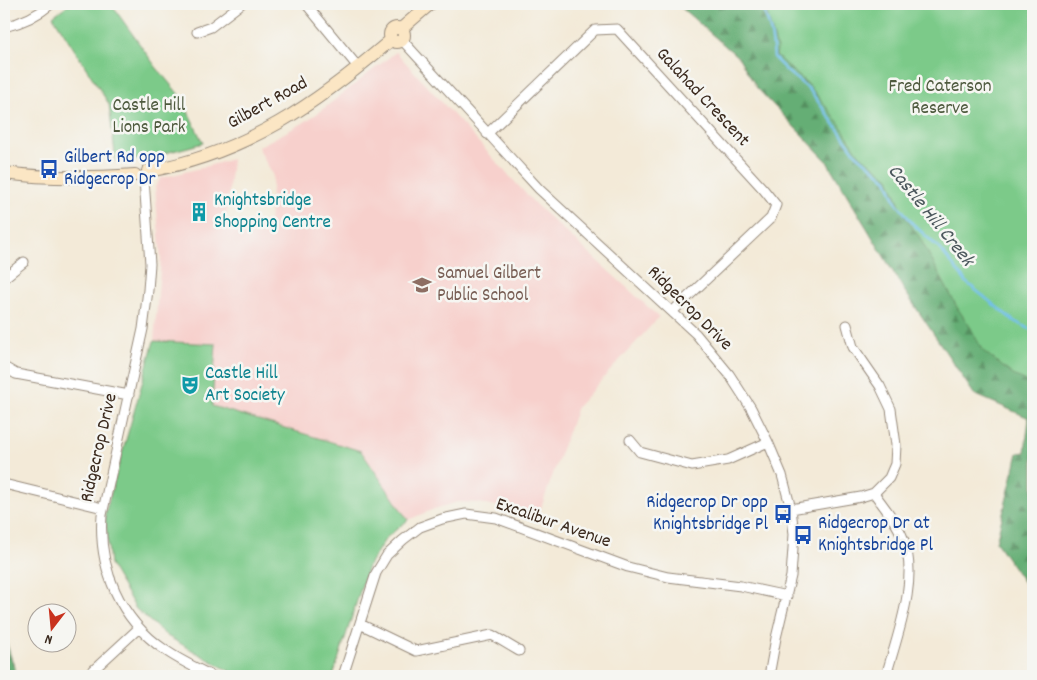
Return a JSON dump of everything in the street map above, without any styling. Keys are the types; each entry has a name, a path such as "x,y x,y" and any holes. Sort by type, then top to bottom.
{"main road":[{"name":"Gilbert Road","path":"4,173 74,178 142,175 230,147 274,126 322,95 398,36 430,4"}],"street":[{"path":"4,27 21,23 51,4"},
{"path":"197,32 211,27 241,4"},
{"path":"306,4 358,67"},
{"name":"Galahad Crescent","path":"487,134 595,30 617,29 776,205 771,218 673,311"},
{"name":"Ridgecrop Drive","path":"398,36 542,193 696,334 729,374 751,408 782,475 791,509 794,534 787,596 776,638 769,676"},
{"name":"Ridgecrop Drive","path":"142,175 150,264 148,290 143,329 103,508 101,525 105,564 112,586 123,607 139,628 164,650 212,676"},
{"path":"4,278 24,262"},
{"path":"791,509 874,493 888,478 895,464 896,445 891,409 880,386 853,348 847,325"},
{"path":"4,367 16,374 129,395"},
{"path":"630,440 640,452 692,466 728,460 768,442"},
{"path":"4,484 103,508"},
{"path":"874,493 901,532 910,562 909,590 886,676"},
{"name":"Excalibur Avenue","path":"343,676 376,573 387,556 403,540 420,528 442,519 466,514 496,518 628,567 668,577 741,586 787,596"},
{"path":"360,624 416,650 492,635 519,651"},
{"path":"87,676 139,628"}],"shaded area":[{"name":"Samuel Gilbert Public School","path":"396,52 536,205 659,317 577,407 537,519 502,507 457,502 408,520 361,451 212,406 216,344 154,341 161,258 155,187 161,178 232,159 226,220 269,224 273,176 258,147 318,113"}],"green space":[{"name":"Castle Hill Lions Park","path":"69,4 111,4 156,67 181,97 203,143 147,158 116,162 109,104 53,16"},
{"name":"Fred Caterson Reserve","path":"677,4 962,4 1033,114 1033,596 996,542 1018,453 1025,452 1029,418 974,394 904,290 826,160 757,88 739,58"},
{"name":"Fred Caterson Reserve","path":"764,4 1033,4 1033,384 1013,375 982,350 920,238 905,217 889,178 859,154 839,123 809,85 776,56 777,48"},
{"path":"154,341 216,344 212,406 361,451 408,520 386,538 368,566 333,676 238,676 167,636 136,609 110,565 105,514"},
{"path":"4,635 17,676 4,676"}],"waterway":[{"name":"Castle Hill Creek","path":"760,4 770,30 774,58 809,89 856,154 887,180 896,202 913,224 941,250 967,283 1014,321 1033,331"}],"place":[{"name":"Gilbert Rd opp Ridgecrop Dr","path":"49,169"},
{"name":"Knightsbridge Shopping Centre","path":"199,212"},
{"name":"Samuel Gilbert Public School","path":"422,285"},
{"name":"Castle Hill Art Society","path":"190,385"},
{"name":"Ridgecrop Dr opp Knightsbridge Pl","path":"783,514"},
{"name":"Ridgecrop Dr at Knightsbridge Pl","path":"803,535"}]}
